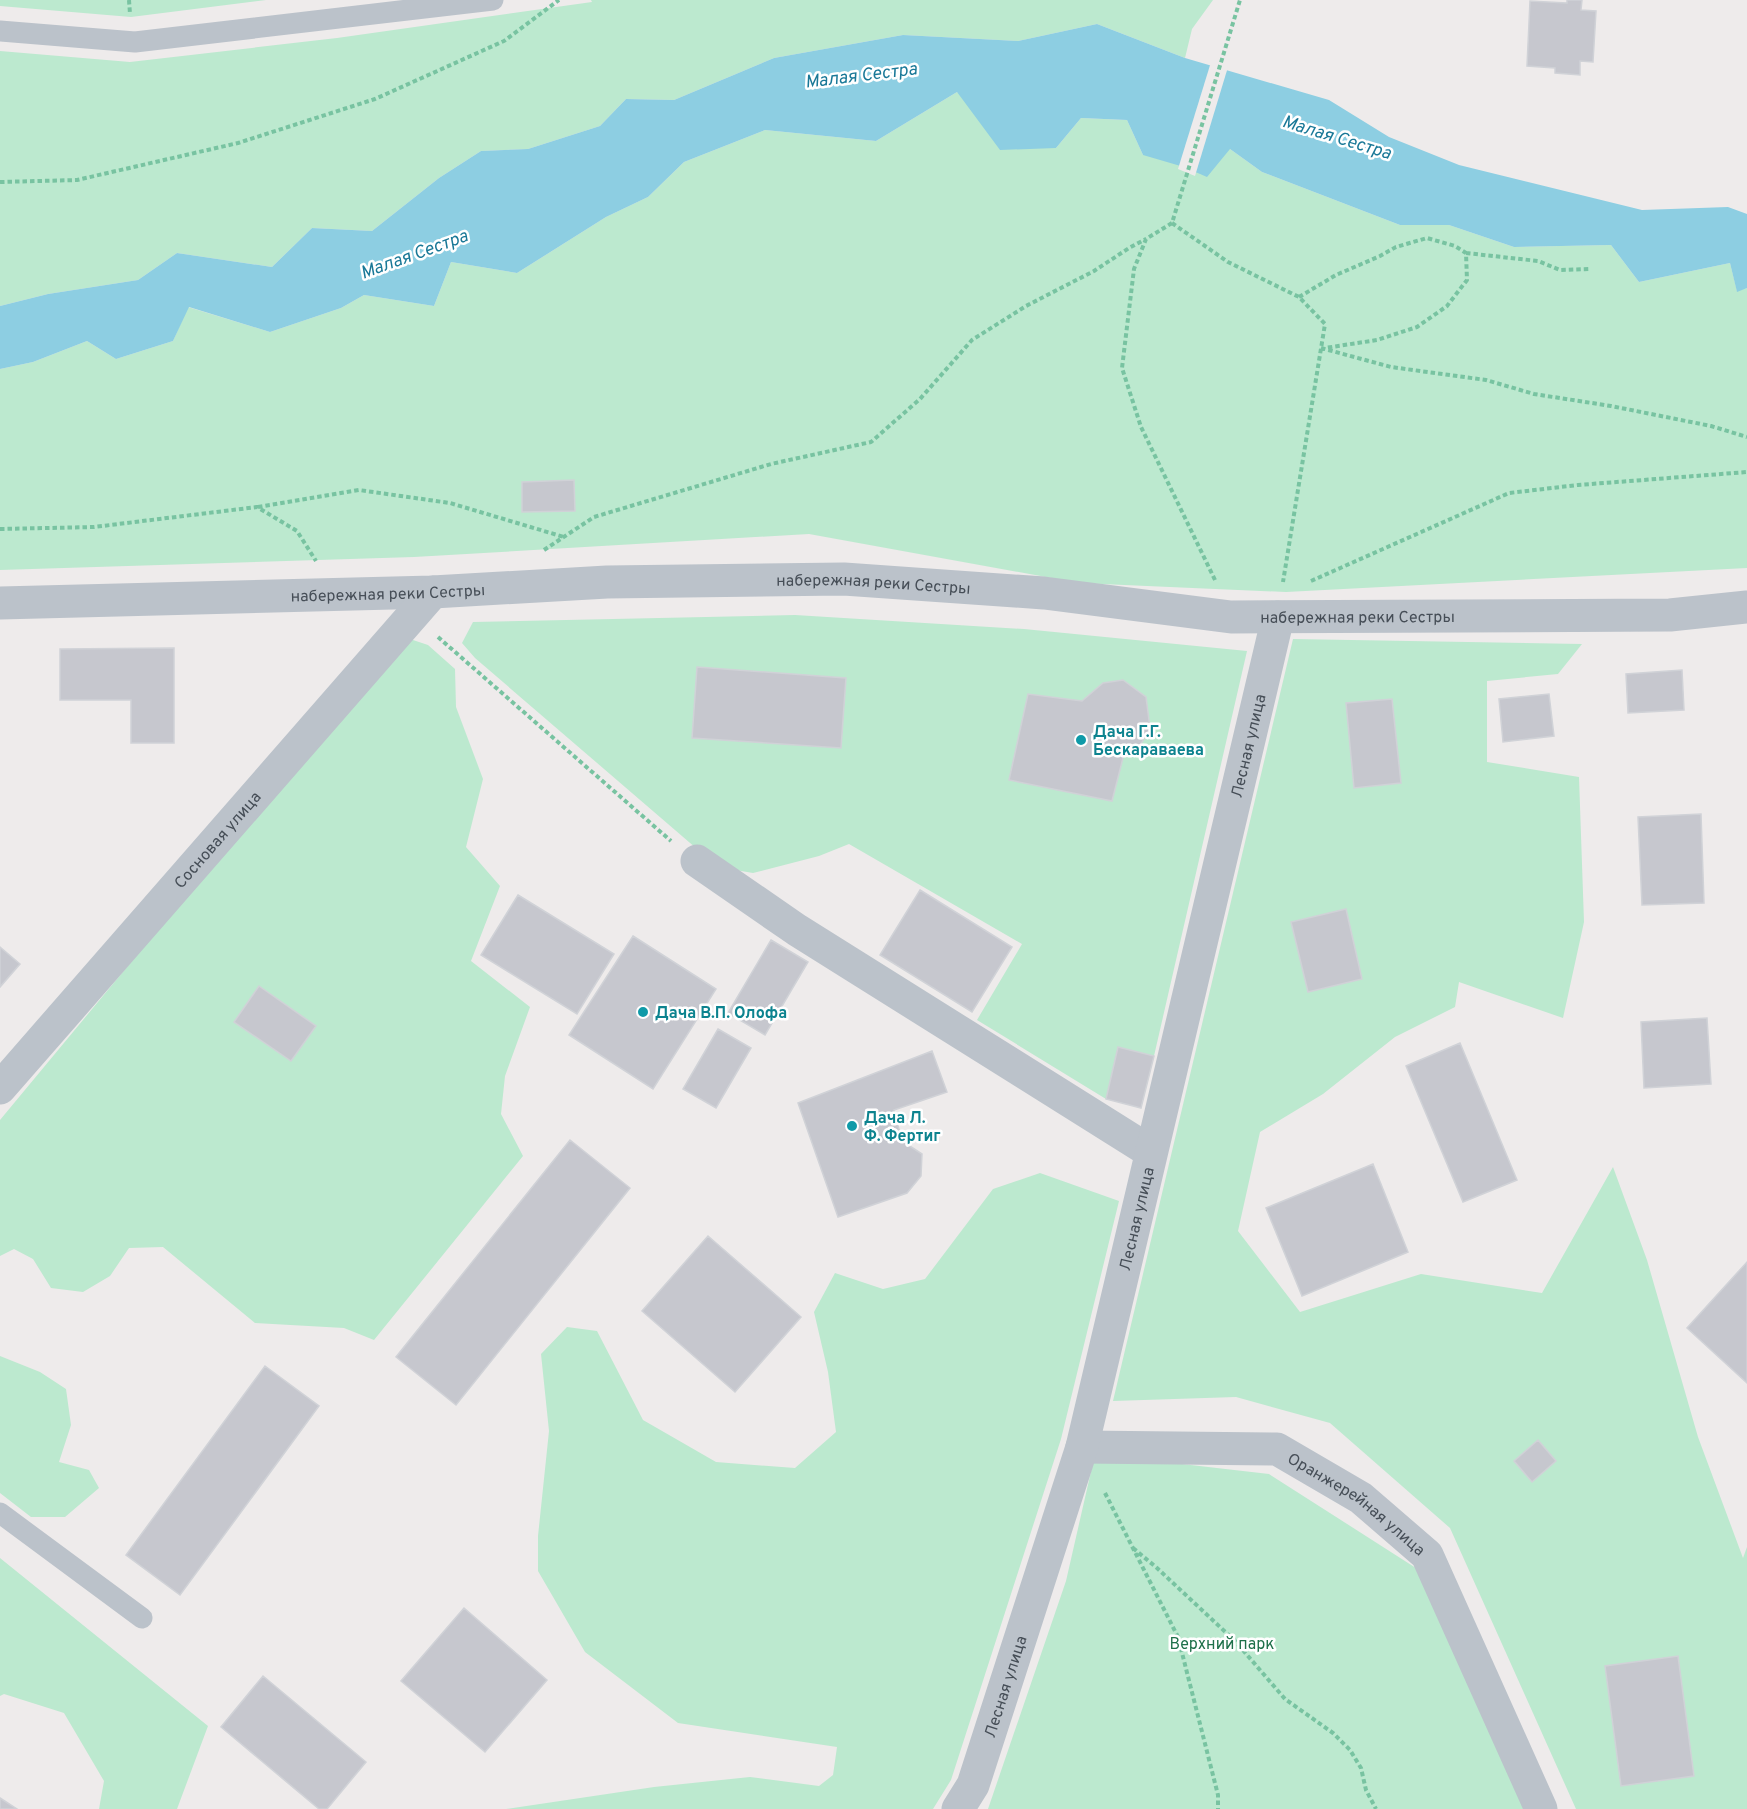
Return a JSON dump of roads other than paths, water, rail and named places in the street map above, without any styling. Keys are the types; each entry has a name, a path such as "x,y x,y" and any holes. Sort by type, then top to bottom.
{"street":[{"name":"набережная реки Сестры","path":"0,603 338,594 423,603 607,582 844,579 1044,593 1231,616 1670,615 1747,607"},
{"name":"Сосновая улица","path":"0,1088 423,603"},
{"name":"Лесная улица","path":"958,1809 973,1785 1082,1447 1278,617"},
{"path":"685,852 797,930 1151,1152"},
{"name":"Оранжерейная улица","path":"1082,1447 1277,1449 1360,1498 1427,1555 1541,1809"}],"lane":[{"path":"0,31 135,42 493,0"},
{"path":"0,1513 142,1618"}],"water":[{"name":"Малая Сестра","path":"1097,24 1185,58 1329,100 1389,137 1459,165 1642,210 1728,207 1747,214 1747,288 1737,292 1730,263 1639,282 1611,245 1514,247 1449,225 1400,225 1262,172 1230,149 1207,177 1184,167 1143,155 1127,120 1081,118 1056,148 1000,150 957,92 876,141 765,130 684,162 648,197 606,217 517,273 451,262 434,306 364,295 341,308 270,332 189,307 173,341 116,359 87,341 33,362 0,369 0,306 48,294 138,280 177,253 272,267 312,228 372,231 439,178 481,151 528,149 600,126 626,99 674,100 774,58 903,35 1018,41"}],"place":[{"name":"Дача Г.Г. Бескараваева","path":"1081,740"},
{"name":"Дача В.П. Олофа","path":"643,1012"},
{"name":"Дача Л. Ф. Фертиг","path":"852,1126"}],"park label":[{"name":"Верхний парк","path":"1222,1643"}]}
